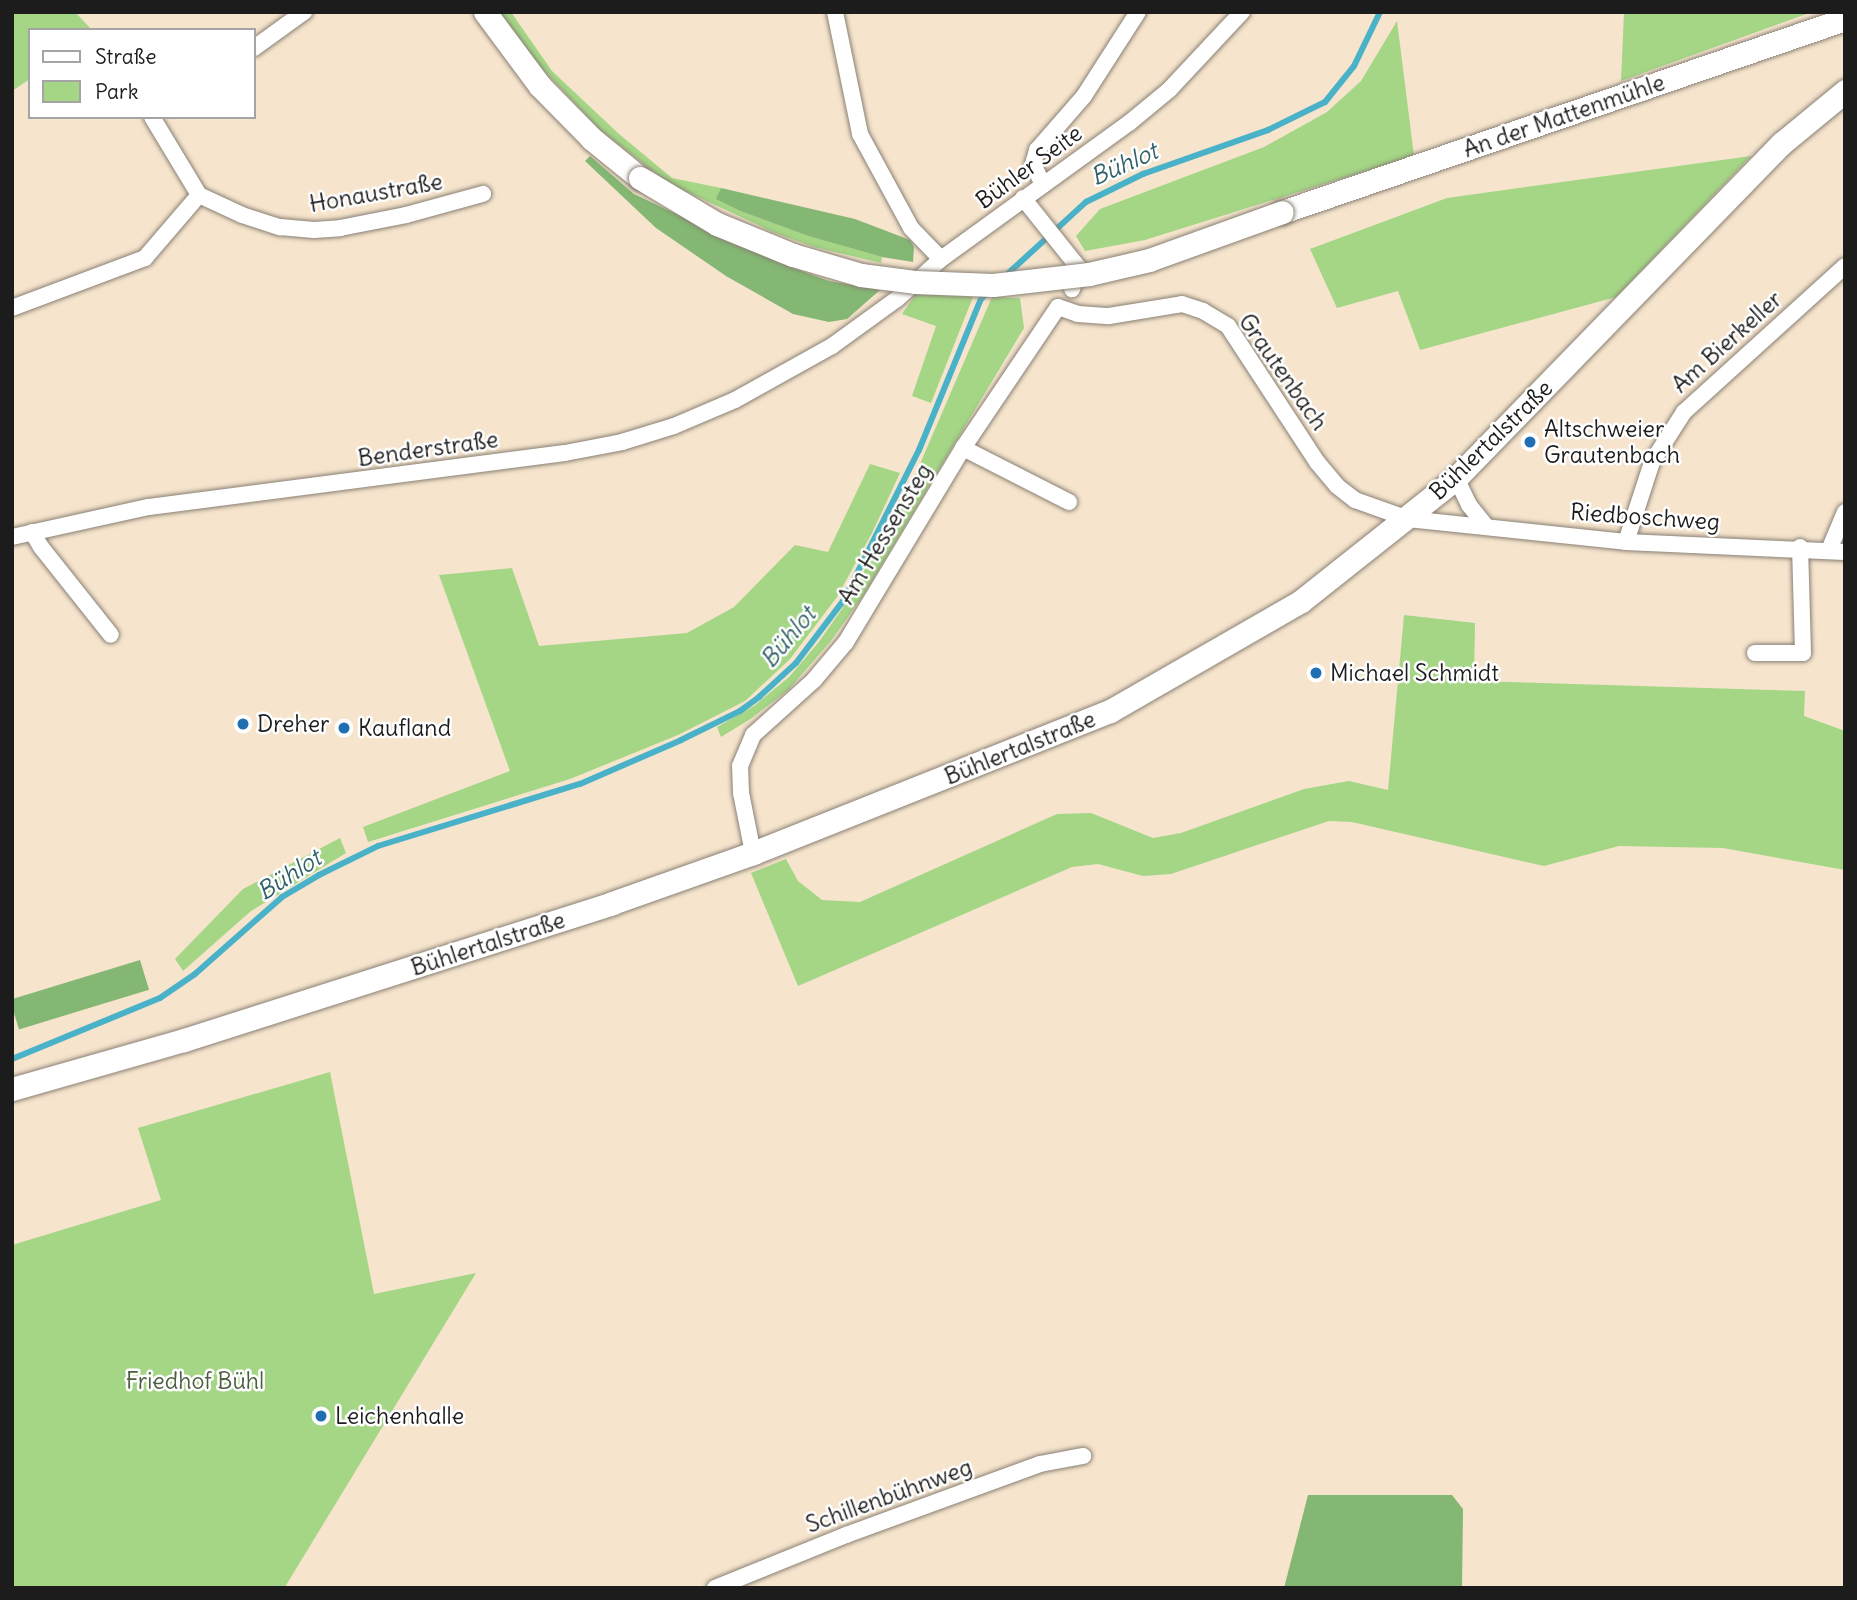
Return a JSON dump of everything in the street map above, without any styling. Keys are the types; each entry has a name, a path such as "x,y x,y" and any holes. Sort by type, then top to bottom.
{"street":[{"path":"256,47 304,12"},
{"name":"An der Mattenmühle","path":"485,12 540,86 592,139 640,178 717,224 793,255 861,275 915,282 993,285 1089,274 1149,260 1845,19"},
{"path":"835,12 860,134 911,228 941,259"},
{"path":"1043,185 1032,164 1037,150 1084,96 1138,12"},
{"name":"Bühler Seite","path":"832,346 897,299 941,259 1169,90 1242,12"},
{"name":"Bühlertalstraße","path":"12,1089 184,1040 414,968 752,853 1110,711 1278,616 1408,519 1456,478 1782,143 1845,91"},
{"path":"12,308 145,258 199,195 155,119"},
{"name":"Honaustraße","path":"199,195 242,215 280,227 314,230 406,215 484,194"},
{"path":"1023,198 1078,267 1072,289"},
{"name":"Am Bierkeller","path":"1626,541 1653,462 1684,412 1845,266"},
{"name":"Grautenbach","path":"1058,307 1078,314 1109,316 1182,304 1212,316 1228,326 1318,462 1337,486 1355,500 1408,519"},
{"name":"Am Hessensteg","path":"752,853 741,793 740,766 752,735 814,680 846,642 963,448 1058,307"},
{"name":"Benderstraße","path":"12,537 149,508 452,470 622,442 674,426 735,400 832,346"},
{"path":"963,448 1069,502"},
{"path":"1456,478 1469,505 1487,527"},
{"path":"1837,551 1845,512"},
{"name":"Riedboschweg","path":"1408,519 1626,541 1800,547 1837,551"},
{"path":"32,532 111,635"},
{"path":"1755,653 1802,653 1800,547"},
{"name":"Schillenbühnweg","path":"715,1588 1016,1473 1083,1456"}],"green space":[{"path":"12,12 75,12 90,28 28,28 28,80 12,91"},
{"path":"499,12 511,12 552,71 619,134 672,178 721,188 717,199 740,211 808,236 882,257 881,263 814,247 775,233 670,184 600,130 533,59"},
{"path":"1624,12 1812,12 1621,81"},
{"path":"1397,21 1414,156 1145,240 1085,251 1076,236 1100,209 1264,147 1327,112 1361,81"},
{"path":"590,156 634,194 777,262 829,281 880,290 847,319 829,322 793,314 726,276 656,228 585,161"},
{"path":"1751,156 1616,297 1420,350 1398,291 1337,308 1310,249 1447,198"},
{"path":"721,188 855,219 910,240 914,247 913,262 882,257 808,236 740,211 716,199"},
{"path":"916,294 973,297 931,403 912,396 936,326 902,314"},
{"path":"992,297 1020,298 1024,328 863,596 830,642 789,689 752,718 721,737 717,727 754,706 789,677 842,609 904,501"},
{"path":"870,464 900,473 872,533 837,597 790,659 745,701 678,735 570,779 368,842 363,827 510,771 439,575 512,568 539,646 687,633 734,607 795,545 828,552"},
{"path":"1404,615 1475,623 1474,681 1805,691 1804,716 1845,731 1845,870 1723,848 1619,846 1544,866 1352,822 1329,821 1171,874 1143,876 1098,864 1072,867 798,986 751,873 786,859 798,881 822,900 860,902 1057,814 1091,813 1153,838 1181,833 1304,789 1349,781 1388,790"},
{"path":"340,838 346,853 251,911 183,971 175,959 243,889"},
{"path":"140,960 149,990 19,1029 12,999"},
{"name":"Friedhof Bühl","path":"330,1072 374,1294 476,1273 285,1587 12,1588 12,1245 161,1200 138,1128"},
{"path":"1308,1495 1452,1495 1463,1509 1462,1588 1284,1588"}],"waterway":[{"name":"Bühlot","path":"1003,278 1086,202 1143,174 1268,130 1325,102 1354,66 1380,12"},
{"name":"Bühlot","path":"12,1059 160,998 195,974 282,897 378,846 580,784 681,740 740,711 759,697 796,663 843,601 919,450 981,299 990,290"}],"place":[{"name":"Altschweier Grautenbach","path":"1530,442"},
{"name":"Michael Schmidt","path":"1316,673"},
{"name":"Dreher","path":"243,724"},
{"name":"Kaufland","path":"344,728"},
{"name":"Leichenhalle","path":"321,1416"}]}
